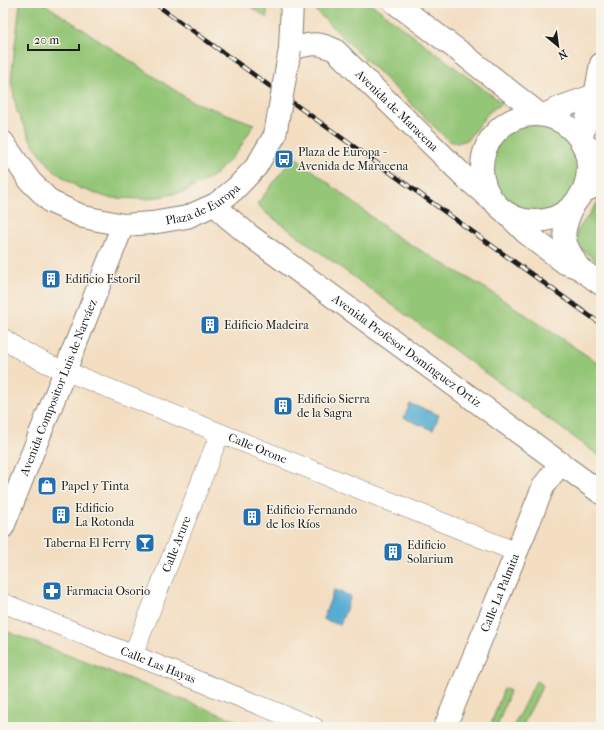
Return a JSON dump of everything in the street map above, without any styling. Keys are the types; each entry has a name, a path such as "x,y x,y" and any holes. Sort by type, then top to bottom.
{"main road":[{"name":"Plaza de Europa","path":"3,142 30,180 51,202 84,217 123,225 152,223 187,217 216,204 256,167 275,135 290,49 292,3"},
{"path":"395,3 541,114 558,119 575,132 588,146"},
{"name":"Avenida de Maracena","path":"290,49 311,44 321,44 335,50 467,179 525,232 565,263 579,268 601,284"},
{"path":"596,95 541,114 522,116 505,123 491,137 483,152 481,168 484,185 500,208 522,220 539,221 562,214 586,193 588,146 601,64"},
{"name":"Avenida de Maracena","path":"579,268 564,241 565,224 586,193"},
{"name":"Avenida Profesor Domínguez Ortiz","path":"216,204 249,235 601,493"},
{"name":"Avenida Compositor Luis de Narváez","path":"3,527 123,225"},
{"name":"Calle La Palmita","path":"445,727 544,485 561,463"}],"street":[{"name":"Calle Orone","path":"3,338 17,348 48,364 516,552"},
{"name":"Calle Arure","path":"133,655 220,433"},
{"name":"Calle Las Hayas","path":"3,603 314,727"}],"green space":[{"path":"20,3 43,3 191,101 254,124 238,151 215,175 184,192 147,199 109,198 79,188 54,171 32,143 17,112 11,80"},
{"path":"245,3 267,3 267,18"},
{"path":"317,3 370,3 502,103 488,113 467,140 457,143 449,141 317,12"},
{"path":"534,121 551,125 566,135 576,150 580,167 576,184 566,199 551,209 534,213 517,209 502,199 492,184 488,167 492,150 502,135 517,125"},
{"path":"294,156 396,236 490,291 601,365 601,457 266,213 257,204"},
{"path":"601,198 601,264 582,250 577,240 577,231"},
{"path":"3,630 253,727 3,727"},
{"path":"536,681 543,685 522,727 513,727"},
{"path":"504,688 510,691 497,727 490,727"}],"water":[{"path":"410,404 439,415 433,430 404,418"},
{"path":"334,590 351,596 340,625 323,619"}],"railway":[{"path":"154,3 601,324"}],"place":[{"name":"Plaza de Europa - Avenida de Maracena","path":"284,159"},
{"name":"Edificio Estoril","path":"51,279"},
{"name":"Edificio Madeira","path":"210,325"},
{"name":"Edificio Sierra de la Sagra","path":"283,406"},
{"name":"Papel y Tinta","path":"47,486"},
{"name":"Edificio La Rotonda","path":"61,515"},
{"name":"Edificio Fernando de los Ríos","path":"252,517"},
{"name":"Taberna El Ferry","path":"145,543"},
{"name":"Edificio Solarium","path":"393,552"},
{"name":"Farmacia Osorio","path":"52,591"}]}
